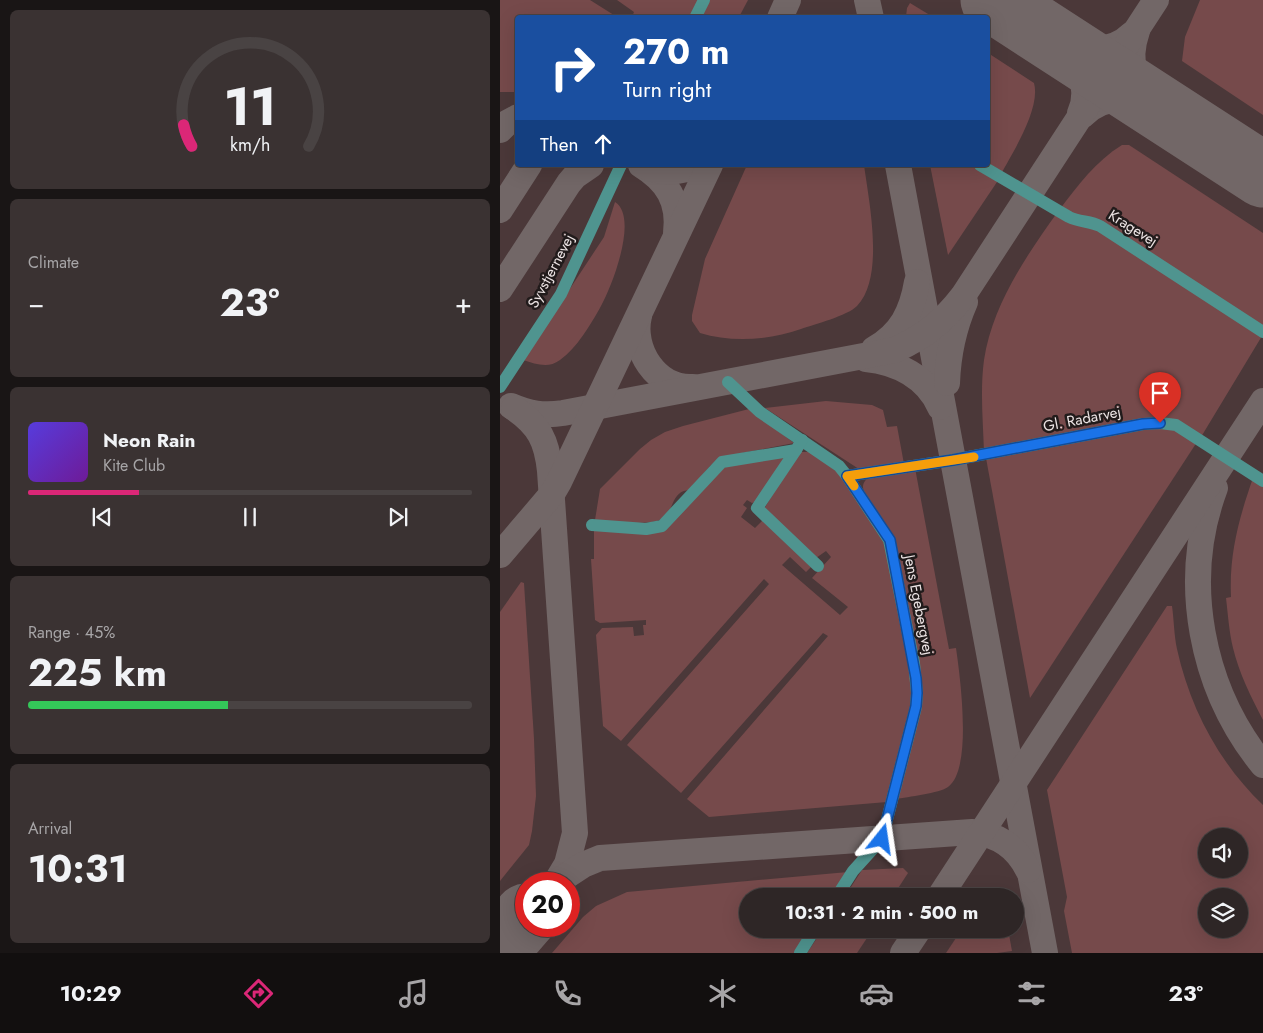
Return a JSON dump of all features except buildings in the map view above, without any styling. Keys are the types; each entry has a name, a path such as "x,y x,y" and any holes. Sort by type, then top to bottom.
{"lane":[{"path":"696,15 704,0"},
{"name":"Syvstjernevej","path":"500,387 561,294 620,167"},
{"name":"Kragevej","path":"983,167 1069,217 1079,222 1100,226 1263,332"},
{"name":"Jens Egebergvej","path":"728,382 799,445 839,466 890,540 916,678 916,706 882,839 853,871 842,888"},
{"name":"Gl. Radarvej","path":"847,476 953,460 1143,424 1160,423 1176,425 1263,481"},
{"path":"592,525 646,529 662,526 722,462 799,445"},
{"path":"799,445 757,508 818,566"},
{"path":"800,953 809,938"}],"shaded area":[{"path":"500,0 1263,0 1263,953 500,953"},
{"path":"500,0 590,0 614,15 515,15 515,92 500,92"},
{"path":"617,0 700,0 693,15 633,15 634,12"},
{"path":"710,0 748,0 740,15 702,15"},
{"path":"1200,0 1263,0 1263,115 1182,61 1185,37"},
{"path":"910,3 930,15 906,15"},
{"path":"990,54 1034,83 1035,93 1025,130 1001,174 990,166"},
{"path":"1122,145 1129,145 1263,233 1263,329 1060,209 1096,166"},
{"path":"746,167 864,167 873,238 873,258 871,277 866,293 852,310 789,333 763,338 725,338 700,333 692,321 692,315 705,259"},
{"path":"930,167 978,167 999,179 948,255"},
{"path":"615,202 622,210 624,236 617,268 597,313 578,342 560,360 546,365 523,360 604,237"},
{"path":"1057,213 1093,226 1262,336 1201,437 1179,423 984,452 982,383 984,360 994,320 1022,264"},
{"path":"826,401 872,405 883,410 887,427 897,426 904,464 862,471 765,408"},
{"path":"749,409 794,443 722,457 710,466 693,487 677,495 668,514 660,520 633,523 595,520 600,489 651,440 665,432 683,426"},
{"path":"1172,427 1197,442 1030,698 986,458 1111,432"},
{"path":"798,452 812,452 841,475 882,534 912,673 914,696 887,802 709,817 687,799 828,636 823,633 681,793 627,745 769,584 764,579 621,741 603,726 596,635 602,628 633,627 634,636 644,635 643,625 646,625 646,620 600,623 595,620 591,559 594,559 594,529 658,532 727,465 791,453 758,501 752,503 747,500 743,505 747,508 741,517 755,528 763,520 811,567 806,572 790,557 782,565 840,615 848,607 812,578 831,557 826,551 816,558 764,509"},
{"path":"915,468 949,649 956,648 962,700 963,742 956,777 948,787 931,793 896,799 919,712 894,545 864,493 863,484 873,475"},
{"path":"1253,478 1263,485 1263,720 1239,667 1231,635 1226,598 1231,597 1233,551 1243,507"},
{"path":"521,582 524,583 536,796 529,845 500,881 500,612"},
{"path":"1167,606 1172,606 1177,649 1198,713 1220,753 1247,789 1263,805 1263,953 1072,953 1064,911 1067,897 1047,790"},
{"path":"903,868 908,873 898,888 850,888 862,870"},
{"path":"848,872 837,888 739,888 739,938 806,938 796,953 552,953 566,937 580,937 580,920 596,906 627,892"},
{"path":"817,938 867,938 857,953 807,953"},
{"path":"956,938 1010,938 1012,951 997,953 946,953"}],"taxiway":[{"path":"781,15 788,0"},
{"path":"867,0 870,15"},
{"path":"511,406 537,414 563,413 895,350 933,328 963,296 1156,0"},
{"path":"1137,31 1132,54 1135,74 1139,83 1160,109"},
{"path":"1054,40 1074,47 1094,49 1114,46 1132,34"},
{"path":"1055,40 1080,73 1084,92 1080,113"},
{"path":"1083,115 1101,103 1120,99 1140,101 1160,109"},
{"path":"500,130 515,119"},
{"path":"500,210 528,167"},
{"path":"500,289 569,183 575,176 588,167"},
{"path":"644,167 658,178 670,193 676,211 676,233"},
{"path":"648,167 672,172 693,167"},
{"path":"500,555 552,494 559,482 709,167"},
{"path":"898,167 1045,953"},
{"path":"874,349 891,336 904,321 912,303 917,282"},
{"path":"947,383 952,341 965,302"},
{"path":"639,316 639,341 649,365 668,381 680,386 693,387"},
{"path":"866,359 889,364 910,373 927,387 940,407"},
{"path":"945,888 1263,401"},
{"path":"514,408 536,427 544,442 549,460 575,833 567,864 562,872"},
{"path":"1215,488 1204,523 1199,560 1198,596 1203,633 1211,668 1224,703 1242,735 1263,765"},
{"path":"572,872 600,858 972,832 981,833 1005,843 1018,855 1028,870"},
{"path":"903,953 913,938"}],"runway":[{"path":"993,0 1263,175"},
{"path":"500,946 515,929"}],"slow traffic":[{"path":"854,486 847,476 974,457"}],"route":[{"path":"882,839 916,706 916,678 890,540 847,476 953,460 1143,424 1160,423"}]}
